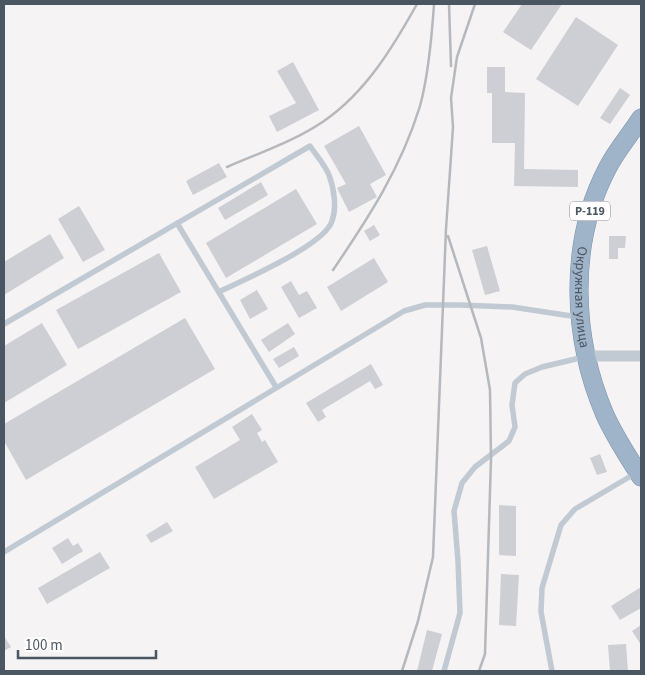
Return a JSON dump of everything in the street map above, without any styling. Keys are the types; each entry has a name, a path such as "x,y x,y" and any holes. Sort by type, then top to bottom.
{"highway":[{"name":"Окружная улица","path":"640,475 623,450 594,388 580,317 579,290 580,256 584,229 591,206 607,168 641,118"}],"street":[{"path":"587,356 641,356"}],"lane":[{"path":"4,324 310,146 329,175 335,203 332,222 319,238 293,254 219,292"},
{"path":"177,223 276,386"},
{"path":"4,552 276,386 404,311 425,305 512,307 580,317"},
{"path":"444,671 460,613 454,510 462,483 475,467 509,441 515,427 512,405 515,383 525,374 542,367 587,356"},
{"path":"552,671 541,612 542,588 561,525 575,509 640,475"}],"building":[{"path":"522,4 562,4 531,50 503,32"},
{"path":"576,17 618,45 578,106 536,79"},
{"path":"293,62 319,110 277,132 269,116 296,103 277,71"},
{"path":"487,67 505,67 505,92 525,93 524,169 578,170 578,187 514,186 515,143 492,143 492,93 487,93"},
{"path":"620,88 630,95 610,124 600,118"},
{"path":"359,126 386,175 370,184 377,197 349,212 337,188 346,184 324,146"},
{"path":"219,163 227,177 193,195 186,181"},
{"path":"261,182 268,195 225,220 218,208"},
{"path":"296,189 317,224 226,278 206,243"},
{"path":"79,206 105,250 83,262 58,219"},
{"path":"374,225 380,235 370,241 364,231"},
{"path":"50,234 64,258 4,295 4,262"},
{"path":"609,236 626,236 625,248 618,248 618,259 609,259"},
{"path":"487,246 500,291 485,295 472,250"},
{"path":"159,253 181,292 78,349 56,310"},
{"path":"374,258 388,282 341,311 327,287"},
{"path":"291,281 299,295 307,291 317,308 299,318 281,287"},
{"path":"257,290 268,309 250,319 240,300"},
{"path":"185,318 215,369 26,480 4,441 4,424"},
{"path":"42,323 67,365 4,403 4,346"},
{"path":"288,323 295,334 269,352 261,340"},
{"path":"294,347 299,356 279,368 273,359"},
{"path":"371,364 383,385 375,389 370,381 322,410 326,417 318,422 306,403"},
{"path":"252,414 262,430 257,433 262,442 265,440 278,462 214,499 195,467 240,440 232,427"},
{"path":"600,454 607,472 597,475 590,458"},
{"path":"499,505 516,506 516,556 499,555"},
{"path":"167,522 173,531 151,543 146,535"},
{"path":"68,538 73,546 78,543 83,551 62,564 52,548"},
{"path":"100,552 110,568 47,604 38,588"},
{"path":"501,574 519,575 516,626 499,625"},
{"path":"641,587 641,608 620,620 611,606"},
{"path":"641,625 641,645 632,631"},
{"path":"427,630 442,634 432,671 417,671"},
{"path":"4,636 11,647 4,651"},
{"path":"626,644 628,671 610,671 608,645"}],"railway":[{"path":"227,167 301,135 324,121 353,97 377,68 417,4"},
{"path":"333,270 383,191 412,129 420,106 425,82 434,4"},
{"path":"449,4 451,66"},
{"path":"402,671 418,621 433,557 446,229 453,127 451,98 457,57 475,4"},
{"path":"448,236 481,338 490,390 491,459 485,654 479,671"}]}
